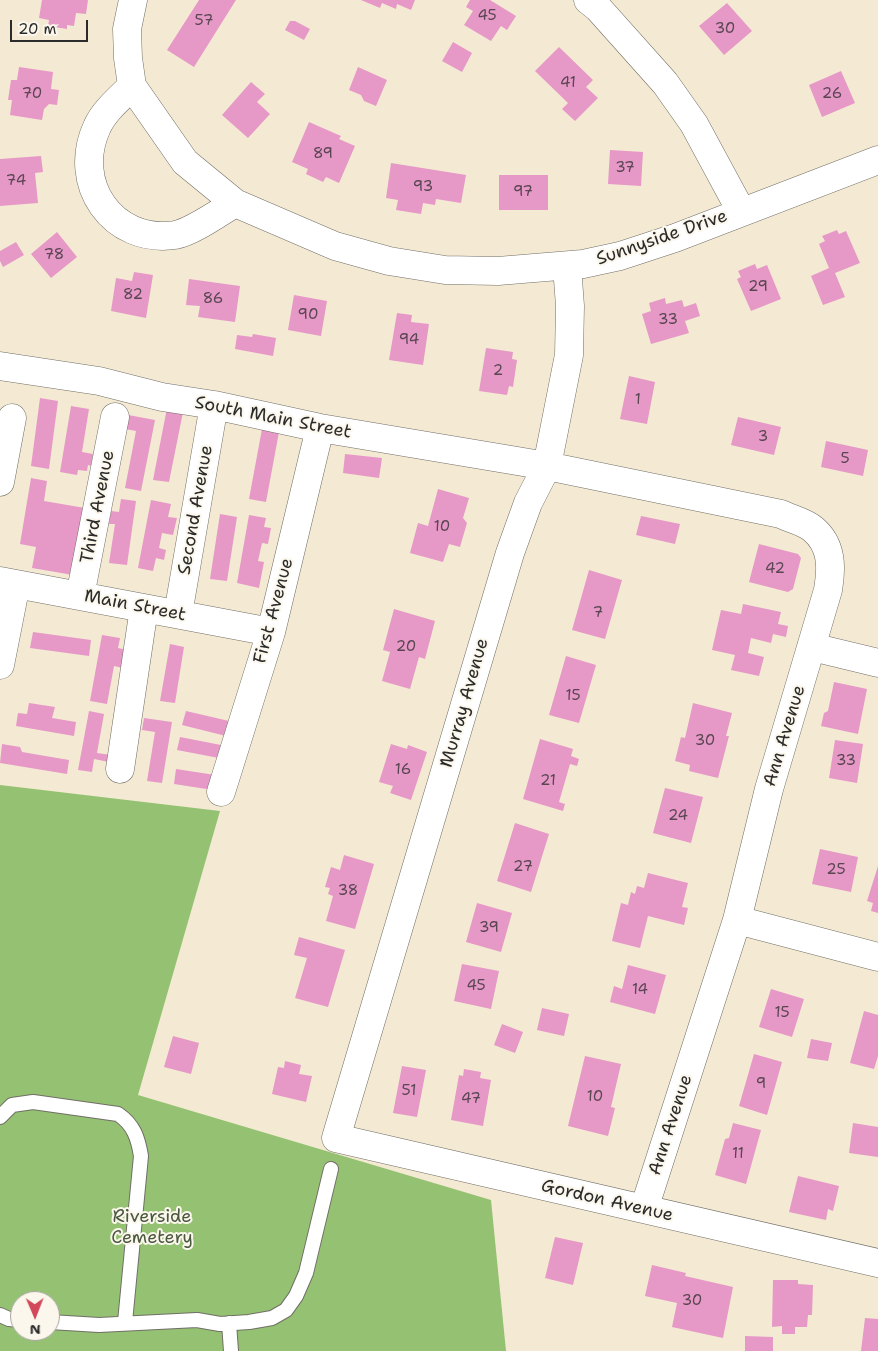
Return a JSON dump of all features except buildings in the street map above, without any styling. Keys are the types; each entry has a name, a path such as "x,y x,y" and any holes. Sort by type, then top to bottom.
{"street":[{"name":"Sunnyside Drive","path":"132,0 127,29 128,58 132,86 186,162 236,203 336,246 389,262 445,270 498,271 567,266 620,256 675,238 741,211 878,160"},
{"name":"Sunnyside Drive","path":"588,0 598,8 665,83 694,124 741,211"},
{"path":"132,86 110,108 97,126 90,150 88,172 94,194 108,212 123,225 139,234 177,235 236,203"},
{"name":"Murray Avenue","path":"336,1138 510,553 528,503 547,466 569,355 570,306 567,266"},
{"name":"South Main Street","path":"0,366 99,381 162,397 214,405 320,428 547,466"},
{"name":"Second Avenue","path":"178,614 214,405"},
{"name":"Third Avenue","path":"80,596 115,417"},
{"path":"0,482 12,418"},
{"name":"First Avenue","path":"221,792 271,632 320,428"},
{"name":"Ann Avenue","path":"547,466 781,514 812,528 826,544 832,568 828,590 812,647 769,789 737,920 644,1209"},
{"path":"0,665 8,582"},
{"name":"Main Street","path":"8,582 271,632"},
{"path":"120,769 144,608"},
{"path":"812,647 878,663"},
{"path":"737,920 878,957"},
{"name":"Gordon Avenue","path":"336,1138 878,1263"}],"lane":[{"path":"0,1117 12,1105 33,1102 118,1114 134,1130 140,1156 125,1322"},
{"path":"60,1322 99,1324 197,1320 220,1324 272,1318 286,1310 296,1296 306,1273 331,1169"},
{"path":"229,1323 231,1351"}],"green space":[{"name":"Riverside Cemetery","path":"0,785 220,811 138,1095 491,1200 506,1351 0,1351"}]}
